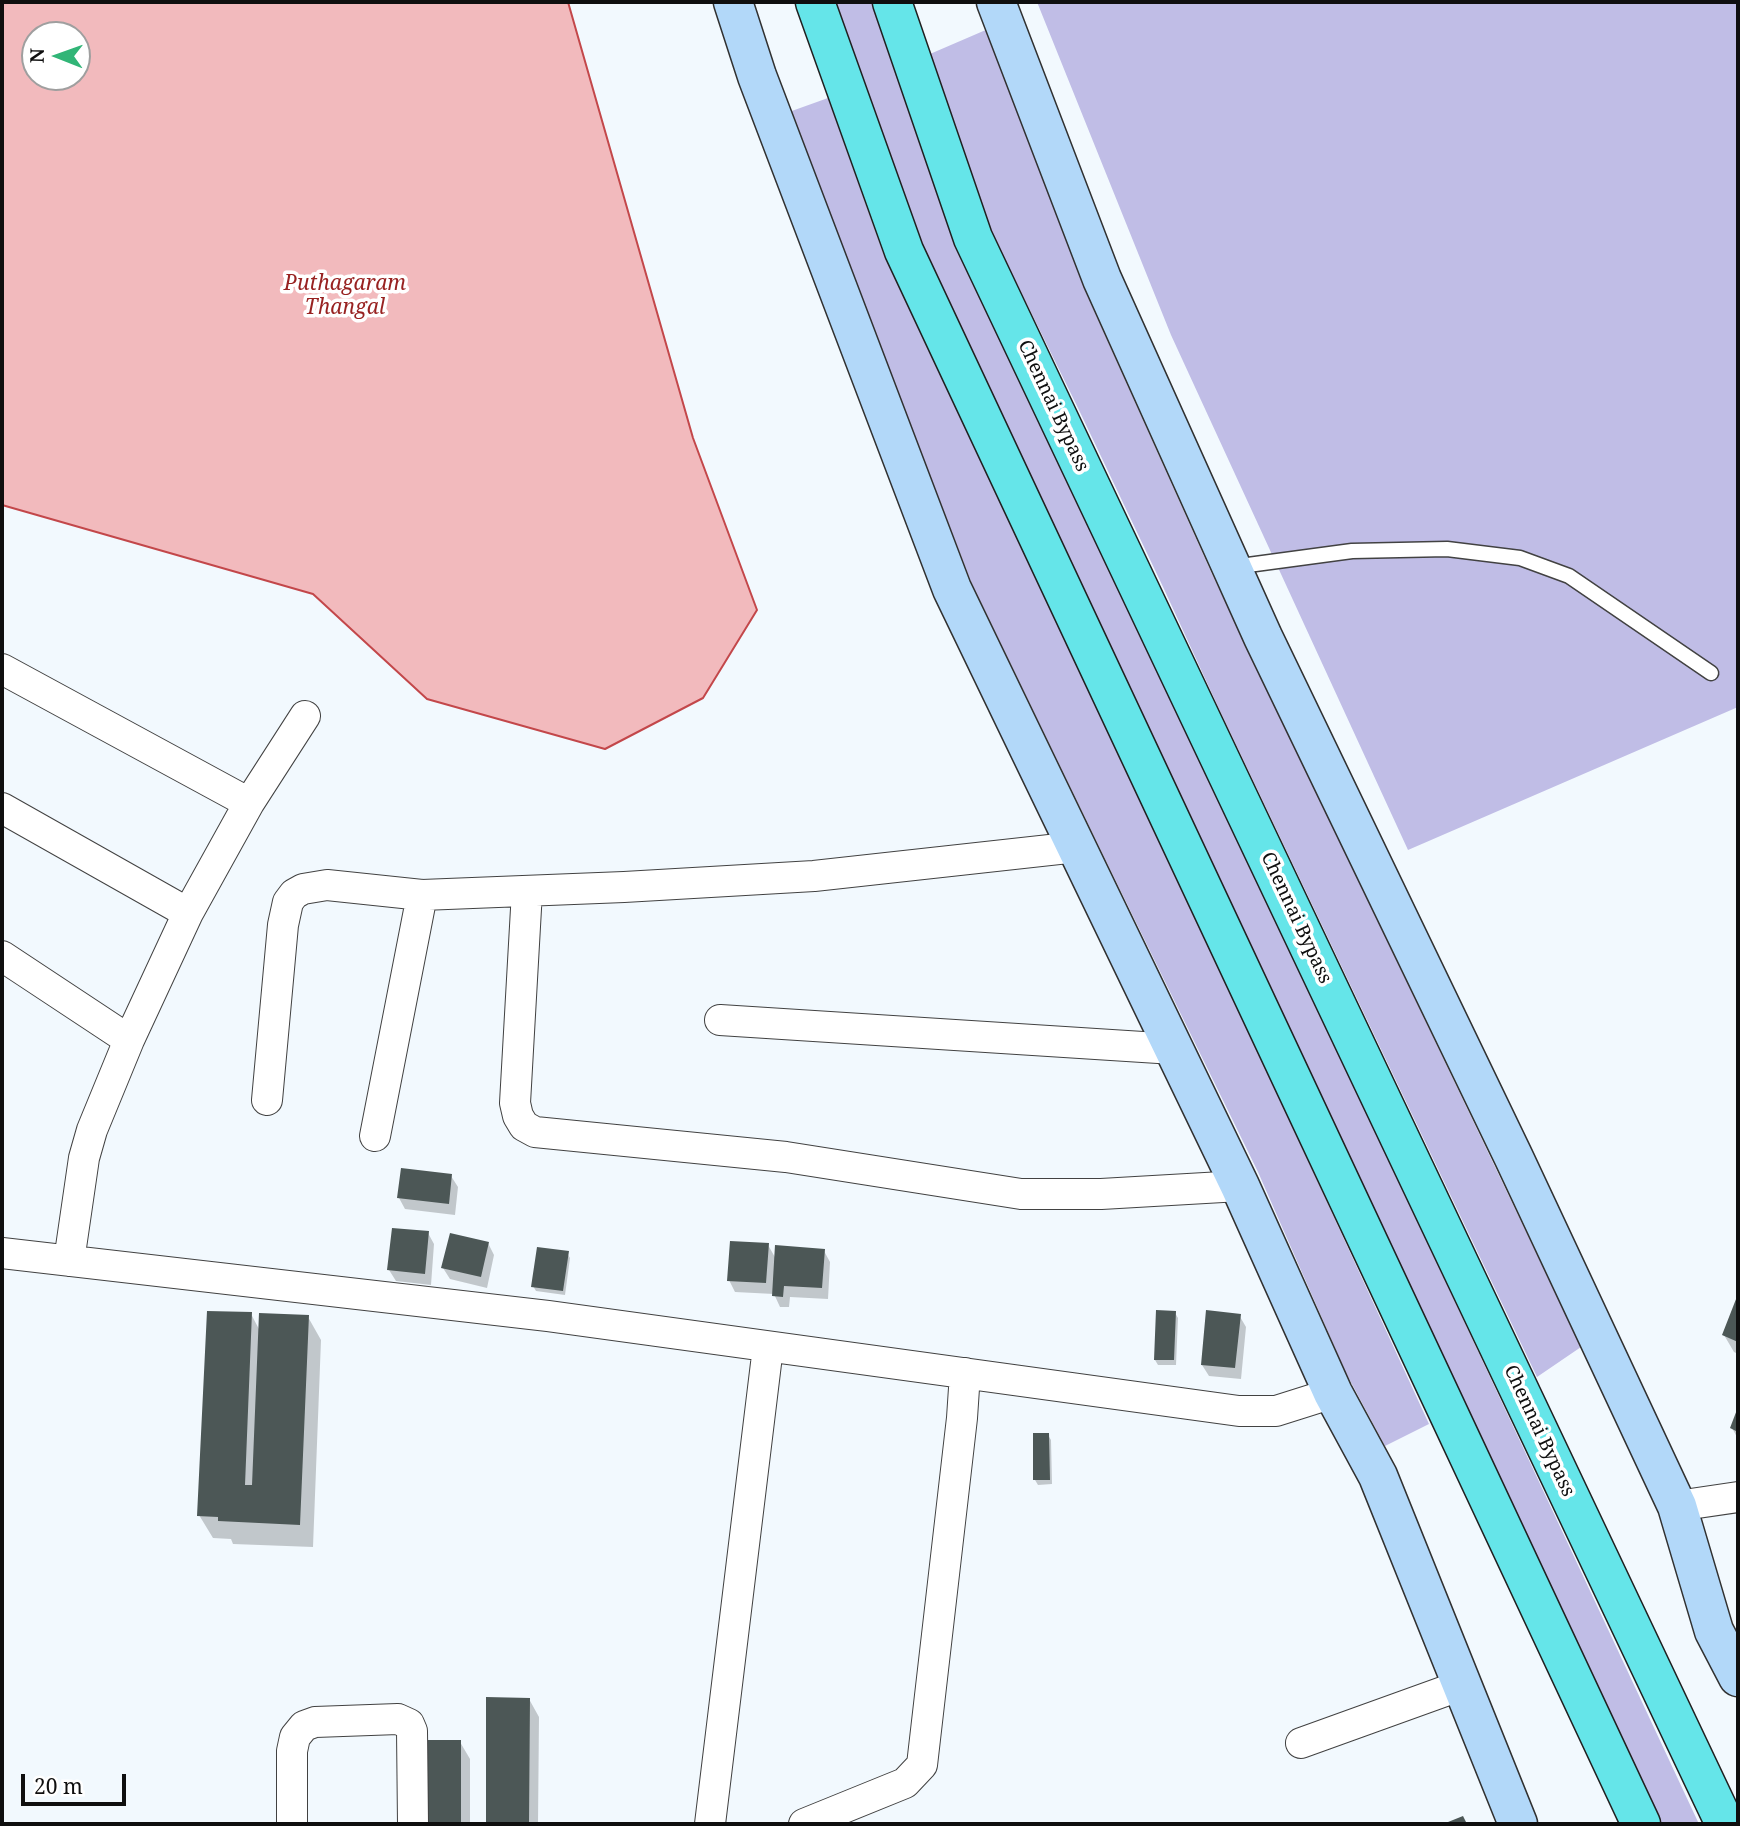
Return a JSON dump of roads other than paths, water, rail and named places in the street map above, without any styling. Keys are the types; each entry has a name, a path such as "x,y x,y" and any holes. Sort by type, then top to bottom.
{"highway":[{"path":"815,2 904,251 1642,1824"},
{"name":"Chennai Bypass","path":"892,2 973,238 1725,1824"}],"street":[{"path":"733,2 757,76 952,589 1240,1186 1333,1393 1378,1476 1518,1824"},
{"path":"996,2 1101,279 1263,638 1514,1158 1677,1506 1726,1629 1738,1676"},
{"path":"2,669 250,803"},
{"path":"69,1261 84,1158 92,1129 129,1040 188,913 250,803 304,716"},
{"path":"2,808 188,913"},
{"path":"267,1100 284,925 288,902 303,889 327,885 422,895 814,876 1077,847"},
{"path":"527,891 515,1103 524,1126 535,1132 786,1157 1021,1194 1101,1195 1240,1186"},
{"path":"375,1136 422,895"},
{"path":"2,956 129,1040"},
{"path":"720,1020 1174,1049"},
{"path":"2,1253 548,1317 1239,1411 1276,1411 1333,1393"},
{"path":"710,1824 768,1347"},
{"path":"804,1824 905,1783 922,1765 965,1373"},
{"path":"1677,1506 1738,1497"},
{"path":"1301,1743 1462,1685"},
{"path":"292,1824 292,1751 295,1737 304,1726 315,1722 398,1719 409,1724 412,1731 413,1824"}],"lane":[{"path":"1231,567 1352,551 1447,550 1520,558 1569,576 1711,673"}],"water":[{"name":"Puthagaram Thangal","path":"2,2 568,2 693,438 757,610 703,698 605,749 427,699 313,594 2,505"}]}
